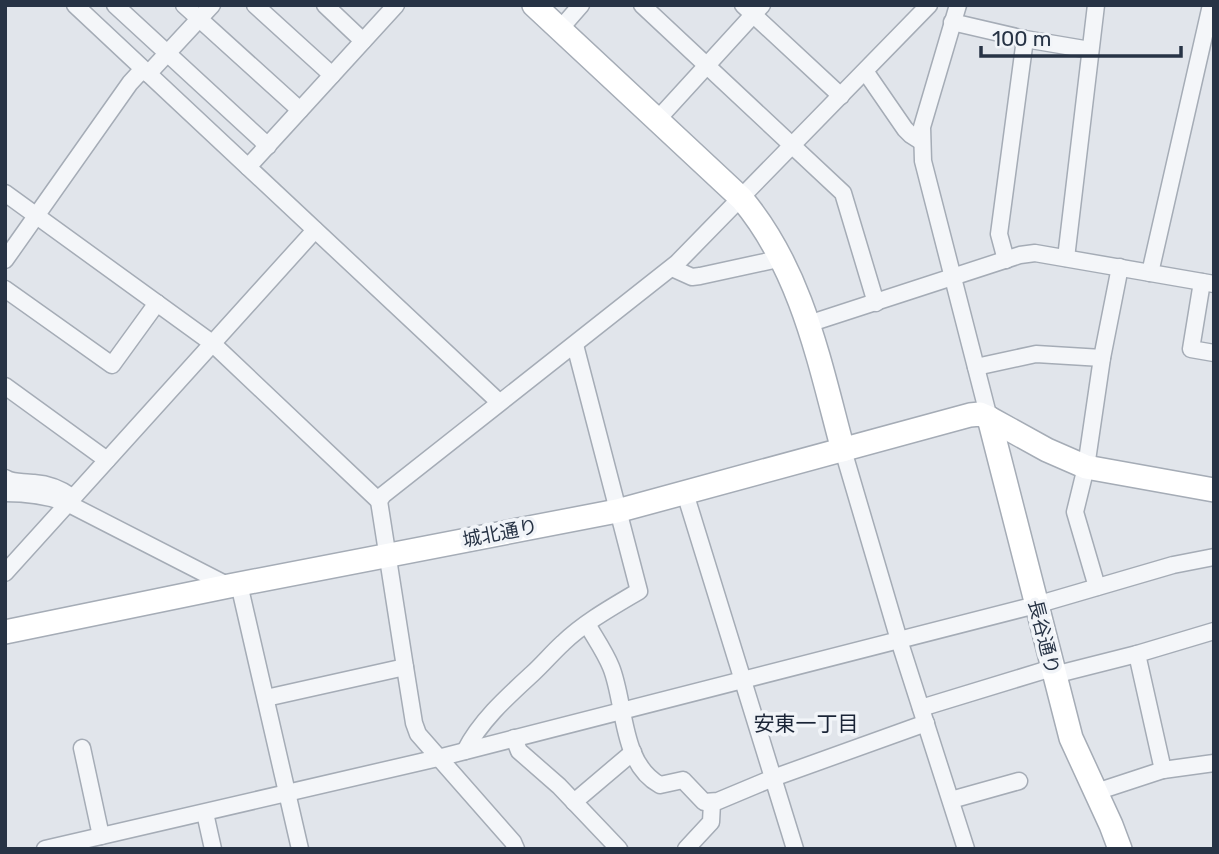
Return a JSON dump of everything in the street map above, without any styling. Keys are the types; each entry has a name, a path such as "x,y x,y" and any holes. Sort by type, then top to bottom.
{"street":[{"path":"75,5 499,402"},
{"path":"115,5 268,146"},
{"path":"184,5 300,110"},
{"path":"5,260 131,83 168,54 212,5"},
{"path":"255,5 332,75"},
{"path":"325,5 363,41"},
{"path":"248,167 396,5"},
{"path":"534,5 742,199 783,258 808,324 899,640 966,849"},
{"path":"560,29 582,5"},
{"path":"642,5 844,192 876,303"},
{"path":"379,501 499,402 672,268 929,5"},
{"path":"958,5 922,127 923,161 989,418 1047,450 1086,467 1214,490"},
{"path":"1066,258 1096,5"},
{"path":"1150,273 1211,5"},
{"path":"657,120 707,66 753,8 841,96"},
{"path":"952,22 1025,39 1090,50"},
{"path":"1006,260 999,234 1025,39"},
{"path":"865,71 911,135 922,142"},
{"path":"5,193 212,343 379,501 418,734 513,842 516,849"},
{"path":"5,573 315,230"},
{"path":"808,324 1035,253 1208,283 1191,349 1214,354"},
{"path":"672,268 692,277 783,258"},
{"path":"1097,587 1075,512 1086,467 1102,358 1120,267"},
{"path":"5,289 112,365 157,303"},
{"path":"465,751 472,738 508,696 544,664 562,643 639,592 575,345"},
{"path":"976,367 1036,354 1102,358"},
{"path":"5,386 107,460"},
{"name":"城北通り","path":"5,632 617,511 970,415 980,414 989,418"},
{"name":"長谷通り","path":"989,418 1071,738 1120,849"},
{"path":"5,478 11,482 35,483 62,489 70,500"},
{"path":"5,494 27,493 70,500 234,585 266,698 300,849"},
{"path":"685,493 795,849"},
{"path":"45,849 438,758 1036,605 1173,565 1214,557"},
{"path":"587,624 611,667 633,752 649,779 660,785 683,780 704,802 712,803 924,716 1053,672 1137,654 1214,631"},
{"path":"1137,654 1163,770"},
{"path":"266,698 405,667"},
{"path":"514,738 519,751 619,849"},
{"path":"82,748 101,836"},
{"path":"574,802 633,752"},
{"path":"1096,792 1163,770 1214,763"},
{"path":"951,800 1018,780"},
{"path":"686,849 711,822 712,803"},
{"path":"205,813 213,849"}],"district":[{"name":"安東一丁目","path":"806,723"}]}
